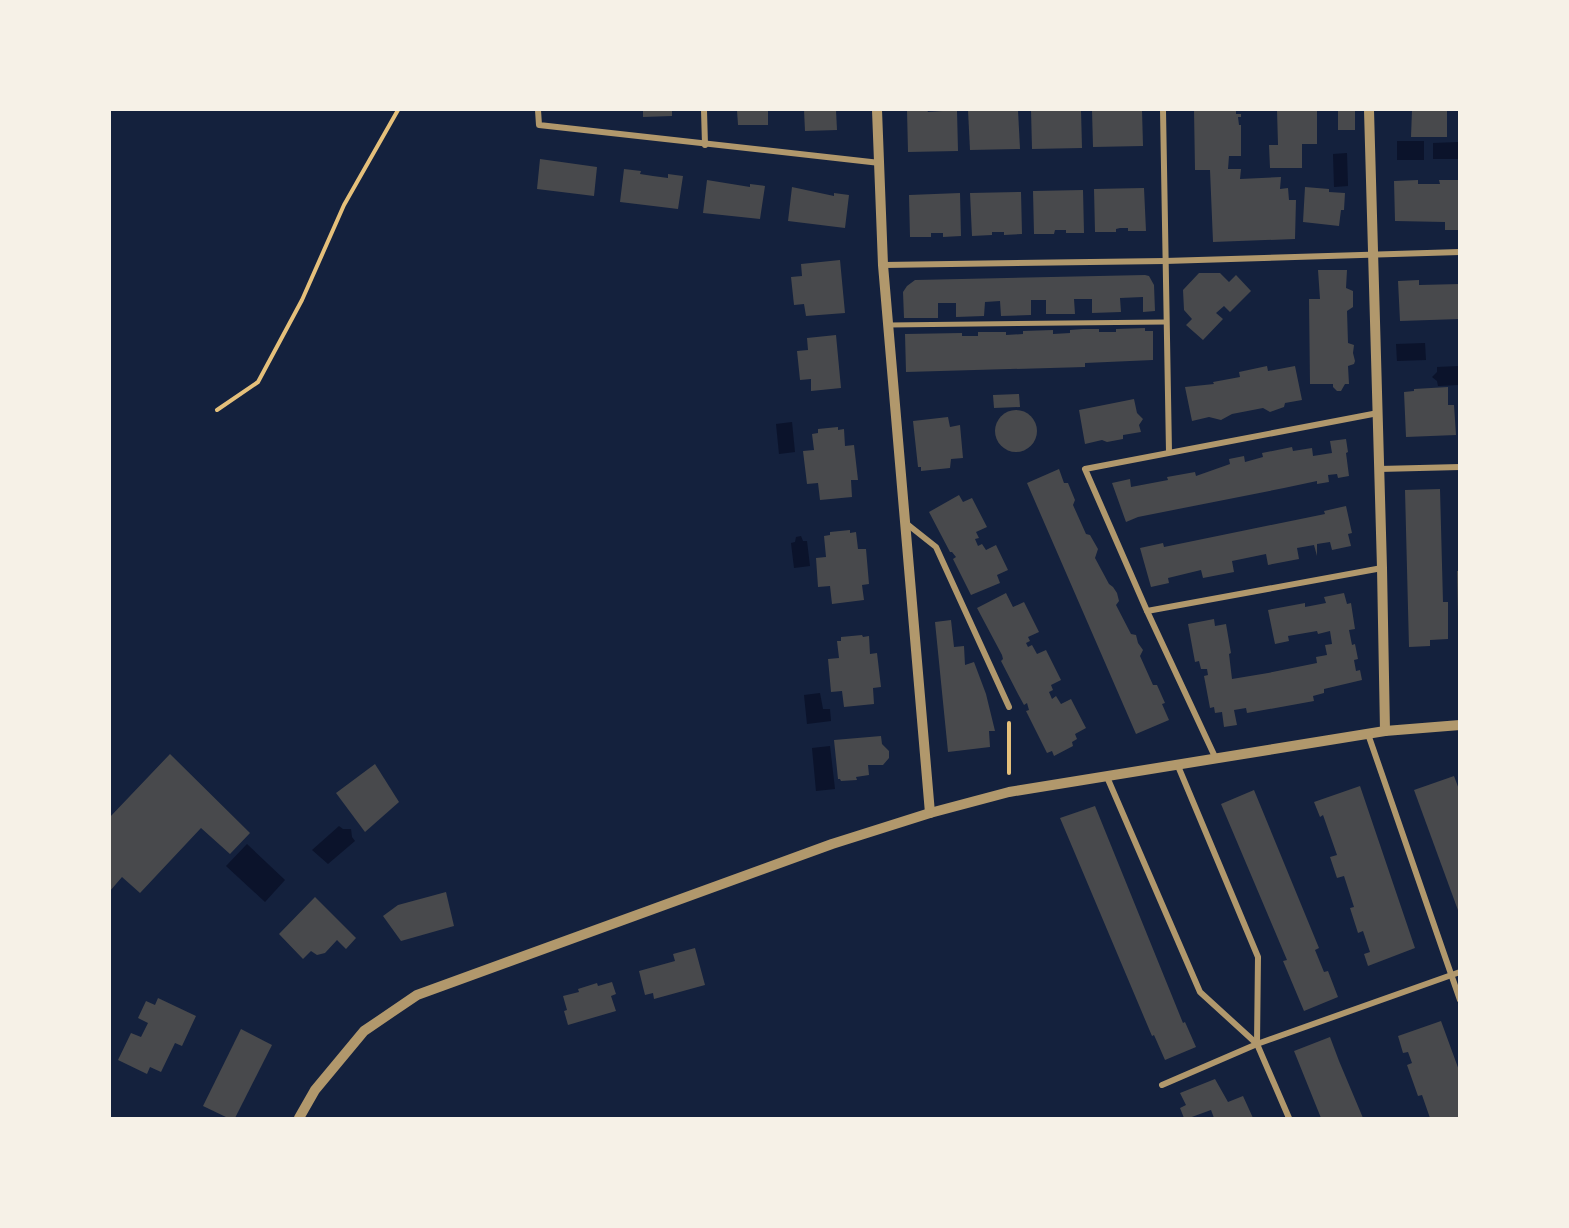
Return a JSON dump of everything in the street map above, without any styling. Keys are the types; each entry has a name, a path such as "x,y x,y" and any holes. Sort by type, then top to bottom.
{"street":[{"path":"538,110 539,125 880,163"},
{"path":"704,110 705,145"},
{"path":"877,110 883,266 930,813"},
{"path":"1163,110 1169,452"},
{"path":"1370,110 1385,731"},
{"path":"883,266 1165,261 1460,252"},
{"path":"888,325 1166,322"},
{"path":"1216,759 1085,470 1378,413"},
{"path":"1379,469 1460,467"},
{"path":"904,522 936,547 1009,707"},
{"path":"1147,611 1382,568"},
{"path":"299,1119 315,1090 364,1031 417,995 832,844 930,813 1009,792 1385,731 1460,725"},
{"path":"1368,734 1460,1000"},
{"path":"1178,766 1258,957 1257,1044 1289,1119"},
{"path":"1107,777 1200,992 1257,1044"},
{"path":"1162,1085 1257,1044 1460,972"}],"path":[{"path":"217,410 258,382 302,300 344,205 398,110"},
{"path":"1009,707 1009,792"}],"water":[{"path":"1397,141 1424,141 1424,160 1397,160"},
{"path":"1459,142 1459,159 1433,159 1433,143"},
{"path":"1347,153 1348,186 1334,187 1333,154"},
{"path":"1425,343 1426,360 1397,361 1396,344"},
{"path":"1459,366 1459,385 1438,386 1437,381 1432,377 1437,372 1437,367"},
{"path":"792,422 795,452 779,454 776,424"},
{"path":"801,536 803,541 807,541 810,566 794,568 791,543 795,542 796,537"},
{"path":"820,693 823,709 830,709 831,721 807,724 804,695"},
{"path":"830,746 835,789 816,791 812,748"},
{"path":"339,826 343,829 351,829 355,841 328,864 312,850"},
{"path":"247,844 285,880 265,902 226,866"}],"building":[{"path":"643,110 672,110 672,116 643,117"},
{"path":"737,110 768,110 768,125 738,125"},
{"path":"804,110 836,110 837,130 805,131"},
{"path":"907,110 927,110 928,112 957,110 958,151 908,152"},
{"path":"968,110 1018,110 1020,149 970,150"},
{"path":"1031,110 1081,110 1082,148 1032,149"},
{"path":"1092,110 1142,110 1143,146 1093,147"},
{"path":"1194,110 1236,110 1236,114 1241,114 1241,117 1238,117 1239,125 1241,125 1241,156 1229,156 1228,169 1241,169 1240,179 1281,177 1280,189 1288,188 1289,200 1296,200 1295,239 1213,242 1210,170 1195,170"},
{"path":"1277,110 1317,110 1317,144 1302,144 1302,168 1270,168 1269,145 1278,145"},
{"path":"1338,110 1355,110 1355,130 1338,130"},
{"path":"1412,110 1447,110 1447,137 1411,137"},
{"path":"540,159 597,167 594,196 537,189"},
{"path":"624,169 668,178 668,174 683,176 678,209 620,202"},
{"path":"707,180 750,187 750,184 765,186 760,219 703,213"},
{"path":"1418,180 1418,184 1440,184 1439,180 1460,180 1460,230 1445,230 1445,222 1395,221 1394,181"},
{"path":"792,187 834,196 834,193 849,195 845,228 788,221"},
{"path":"1305,187 1345,193 1344,210 1341,210 1339,226 1303,222"},
{"path":"1144,188 1146,231 1128,231 1128,228 1120,228 1116,229 1116,232 1095,232 1094,189"},
{"path":"1083,190 1084,233 1066,233 1066,230 1055,230 1054,234 1034,234 1033,191"},
{"path":"1021,192 1022,234 1004,235 1004,232 992,232 992,235 972,236 970,193"},
{"path":"960,193 961,236 943,237 943,233 931,233 931,237 910,237 909,195"},
{"path":"840,260 845,313 806,316 804,304 794,305 791,277 802,276 801,264"},
{"path":"1318,270 1347,270 1346,288 1353,291 1353,307 1347,311 1348,343 1354,345 1355,361 1354,364 1348,366 1349,384 1345,384 1341,391 1337,391 1333,384 1310,384 1309,299 1320,299"},
{"path":"1199,273 1220,273 1229,282 1236,275 1251,291 1230,312 1224,306 1216,313 1223,319 1203,340 1186,325 1192,319 1184,310 1183,290"},
{"path":"1149,276 1154,285 1155,311 1143,312 1143,297 1120,298 1121,312 1092,313 1092,299 1074,299 1075,314 1046,314 1046,300 1031,300 1031,315 1001,316 1000,301 985,302 984,316 956,317 956,303 938,303 938,318 904,318 903,292 915,280"},
{"path":"1419,280 1419,285 1460,284 1460,319 1400,321 1398,281"},
{"path":"1145,328 1145,331 1153,331 1153,360 1085,363 1085,367 906,372 905,334 962,333 962,336 978,336 978,332 1006,332 1006,335 1023,334 1023,331 1053,330 1053,334 1070,333 1070,330 1083,329 1116,332 1116,329"},
{"path":"836,335 841,388 811,391 811,379 800,380 797,351 808,350 807,338"},
{"path":"1267,366 1268,371 1295,366 1302,400 1285,403 1284,407 1270,412 1263,408 1232,414 1221,420 1209,417 1192,421 1185,387 1214,384 1213,382 1240,377 1239,372"},
{"path":"1448,387 1448,405 1454,405 1456,435 1406,437 1404,392 1414,391 1414,389"},
{"path":"1019,394 1020,407 994,408 993,395"},
{"path":"1134,399 1137,413 1143,419 1139,425 1141,432 1123,435 1123,439 1085,444 1079,410"},
{"path":"1016,410 1024,411 1031,416 1036,423 1036,439 1031,446 1024,451 1016,452 1008,451 1001,446 996,439 995,431 996,423 1001,416 1008,411"},
{"path":"948,417 950,427 960,425 963,458 951,459 950,468 921,471 921,467 918,467 913,421"},
{"path":"838,427 838,430 844,429 845,446 854,445 858,480 851,480 852,497 820,500 818,483 807,484 803,451 814,450 812,434 818,433 818,429"},
{"path":"1346,439 1349,476 1338,478 1337,474 1328,475 1329,482 1317,484 1317,481 1138,517 1126,522 1112,483 1130,479 1131,487 1195,472 1196,476 1230,464 1229,459 1244,456 1245,462 1263,457 1262,453 1292,447 1293,451 1312,448 1313,456 1332,453 1330,441"},
{"path":"1059,469 1064,483 1068,483 1075,500 1073,505 1086,534 1090,535 1098,549 1095,558 1109,584 1117,593 1119,601 1116,605 1131,634 1136,635 1143,650 1140,656 1153,685 1157,685 1165,703 1162,704 1169,720 1136,734 1027,483"},
{"path":"1440,489 1443,602 1448,602 1448,639 1430,640 1430,646 1409,647 1405,490"},
{"path":"959,495 963,502 972,498 987,527 976,532 979,538 975,539 978,546 982,544 986,550 996,545 1008,570 997,575 1000,583 971,595 953,559 956,557 950,552 929,512"},
{"path":"1346,506 1352,533 1348,534 1351,546 1332,550 1330,542 1317,544 1317,556 1314,545 1297,548 1299,559 1268,565 1266,554 1232,561 1234,572 1203,578 1201,570 1168,578 1169,583 1151,587 1140,548 1163,543 1164,547 1325,514 1324,511"},
{"path":"850,530 850,533 856,532 858,549 866,549 869,584 862,585 864,600 832,604 830,586 818,587 816,558 826,557 824,536 830,535 830,532"},
{"path":"1457,571 1460,571 1460,615 1458,615"},
{"path":"1006,593 1013,607 1024,602 1039,632 1028,637 1030,641 1026,643 1028,647 1032,645 1037,654 1046,650 1061,680 1051,685 1053,690 1049,692 1052,699 1056,696 1061,704 1071,699 1086,728 1075,734 1077,739 1072,742 1073,746 1054,756 1052,751 1047,753 1026,711 1029,710 1027,703 1024,705 1018,694 1001,661 1002,655 977,608"},
{"path":"1344,593 1347,604 1351,603 1355,629 1349,630 1358,659 1354,660 1356,671 1360,670 1362,680 1324,689 1324,693 1313,696 1314,701 1247,713 1246,708 1234,710 1237,725 1224,727 1222,712 1215,713 1214,707 1210,708 1204,676 1208,675 1207,669 1201,669 1199,661 1195,662 1188,624 1214,619 1215,626 1226,624 1231,653 1229,654 1232,679 1268,673 1317,663 1316,657 1327,655 1325,645 1332,644 1330,631 1318,634 1317,631 1288,636 1289,641 1275,644 1268,610 1305,603 1305,607 1326,603 1324,597"},
{"path":"951,620 954,647 964,646 965,665 974,662 986,694 995,731 989,731 990,747 948,752 935,622"},
{"path":"862,635 863,637 869,636 870,654 877,653 881,687 873,688 874,704 844,707 842,691 831,692 828,659 839,658 837,641 841,641 841,637"},
{"path":"881,736 882,744 889,751 889,758 883,765 868,765 869,775 856,777 857,780 841,781 838,779 834,740"},
{"path":"170,754 250,833 230,854 201,828 140,893 122,877 110,891 110,817"},
{"path":"375,764 399,802 365,832 336,793"},
{"path":"1454,776 1460,792 1459,913 1414,790"},
{"path":"1360,786 1415,948 1368,966 1364,954 1370,952 1363,931 1358,933 1350,908 1354,907 1344,876 1337,878 1330,857 1337,855 1323,815 1320,817 1314,802"},
{"path":"1254,790 1319,948 1315,950 1324,972 1328,971 1338,997 1304,1011 1283,961 1287,960 1221,804"},
{"path":"1095,806 1183,1023 1185,1022 1196,1047 1165,1060 1154,1035 1152,1036 1060,818"},
{"path":"446,892 454,926 401,941 383,916 398,905"},
{"path":"315,897 356,938 346,949 337,940 325,953 317,955 311,951 303,959 279,934"},
{"path":"695,948 705,985 654,999 653,993 645,995 639,971 675,961 673,954"},
{"path":"612,982 616,994 611,996 616,1011 568,1025 563,996 579,992 578,989 597,983 598,986"},
{"path":"158,998 196,1016 182,1046 175,1043 161,1072 150,1067 147,1074 118,1060 131,1033 141,1037 148,1023 138,1018 146,1001 155,1005"},
{"path":"1441,1021 1460,1073 1460,1118 1430,1118 1422,1095 1418,1096 1407,1065 1412,1063 1408,1052 1403,1053 1398,1036"},
{"path":"241,1029 272,1045 235,1118 228,1118 203,1106"},
{"path":"1330,1037 1363,1118 1321,1118 1294,1051"},
{"path":"1215,1079 1228,1102 1243,1096 1253,1118 1214,1118 1211,1110 1184,1118 1180,1108 1186,1105 1180,1093"}]}
